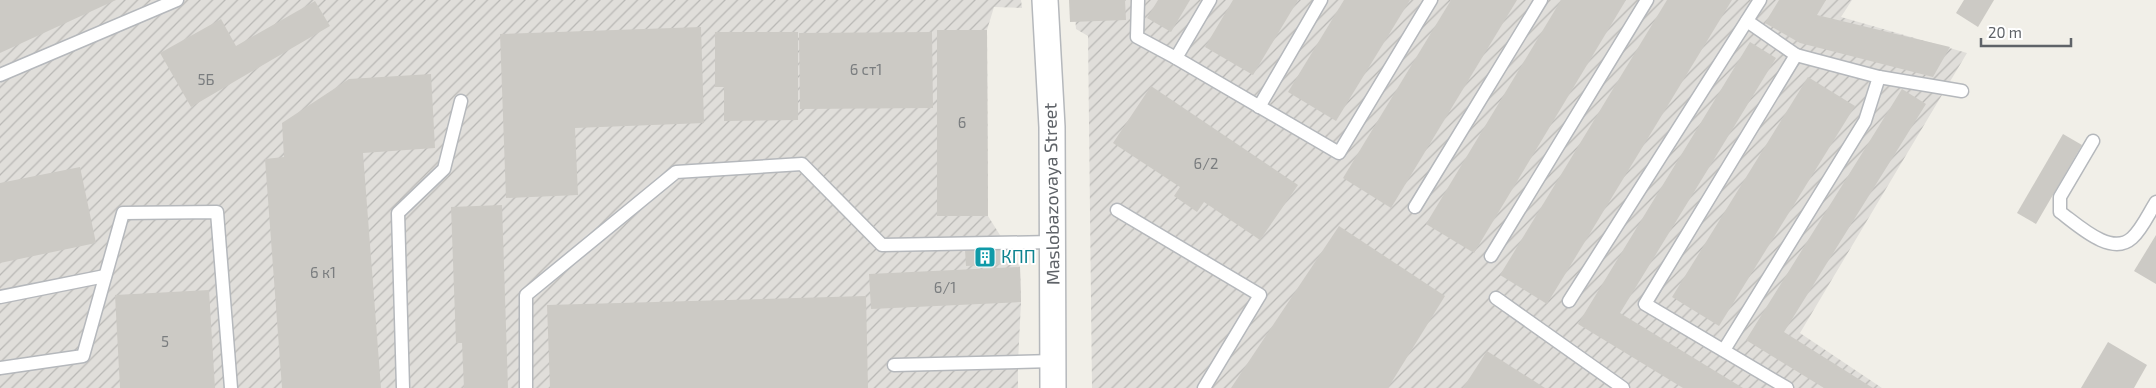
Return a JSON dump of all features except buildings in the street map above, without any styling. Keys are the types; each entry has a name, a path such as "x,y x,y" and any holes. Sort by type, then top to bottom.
{"street":[{"name":"Maslobazovaya Street","path":"1045,0 1052,127 1053,388"}],"lane":[{"path":"0,75 177,0"},
{"path":"1138,0 1137,37 1339,154 1432,0"},
{"path":"1176,58 1210,0"},
{"path":"1259,107 1321,0"},
{"path":"1415,207 1541,0"},
{"path":"1491,256 1647,0"},
{"path":"1569,301 1760,0"},
{"path":"1747,21 1796,55 1879,77 1962,91"},
{"path":"1787,388 1645,304 1796,55"},
{"path":"1724,350 1865,121 1879,77"},
{"path":"403,388 398,213 444,169 462,100"},
{"path":"2093,141 2060,197 2060,212 2105,244 2121,244 2132,238 2156,202"},
{"path":"526,388 526,295 676,172 802,164 882,245 1053,242"},
{"path":"1117,210 1260,295 1204,388"},
{"path":"0,368 83,356 123,213 217,212 231,388"},
{"path":"0,297 105,276"},
{"path":"1496,298 1624,388"},
{"path":"894,365 1053,361"}],"shaded area":[{"path":"0,0 1021,0 1022,8 994,7 987,30 988,216 1020,267 1021,302 1018,388 0,388"},
{"path":"1074,0 1852,0 1841,17 1967,53 1800,333 1882,388 1092,388 1088,36 1076,29"}],"place":[{"name":"КПП","path":"985,257"}]}
